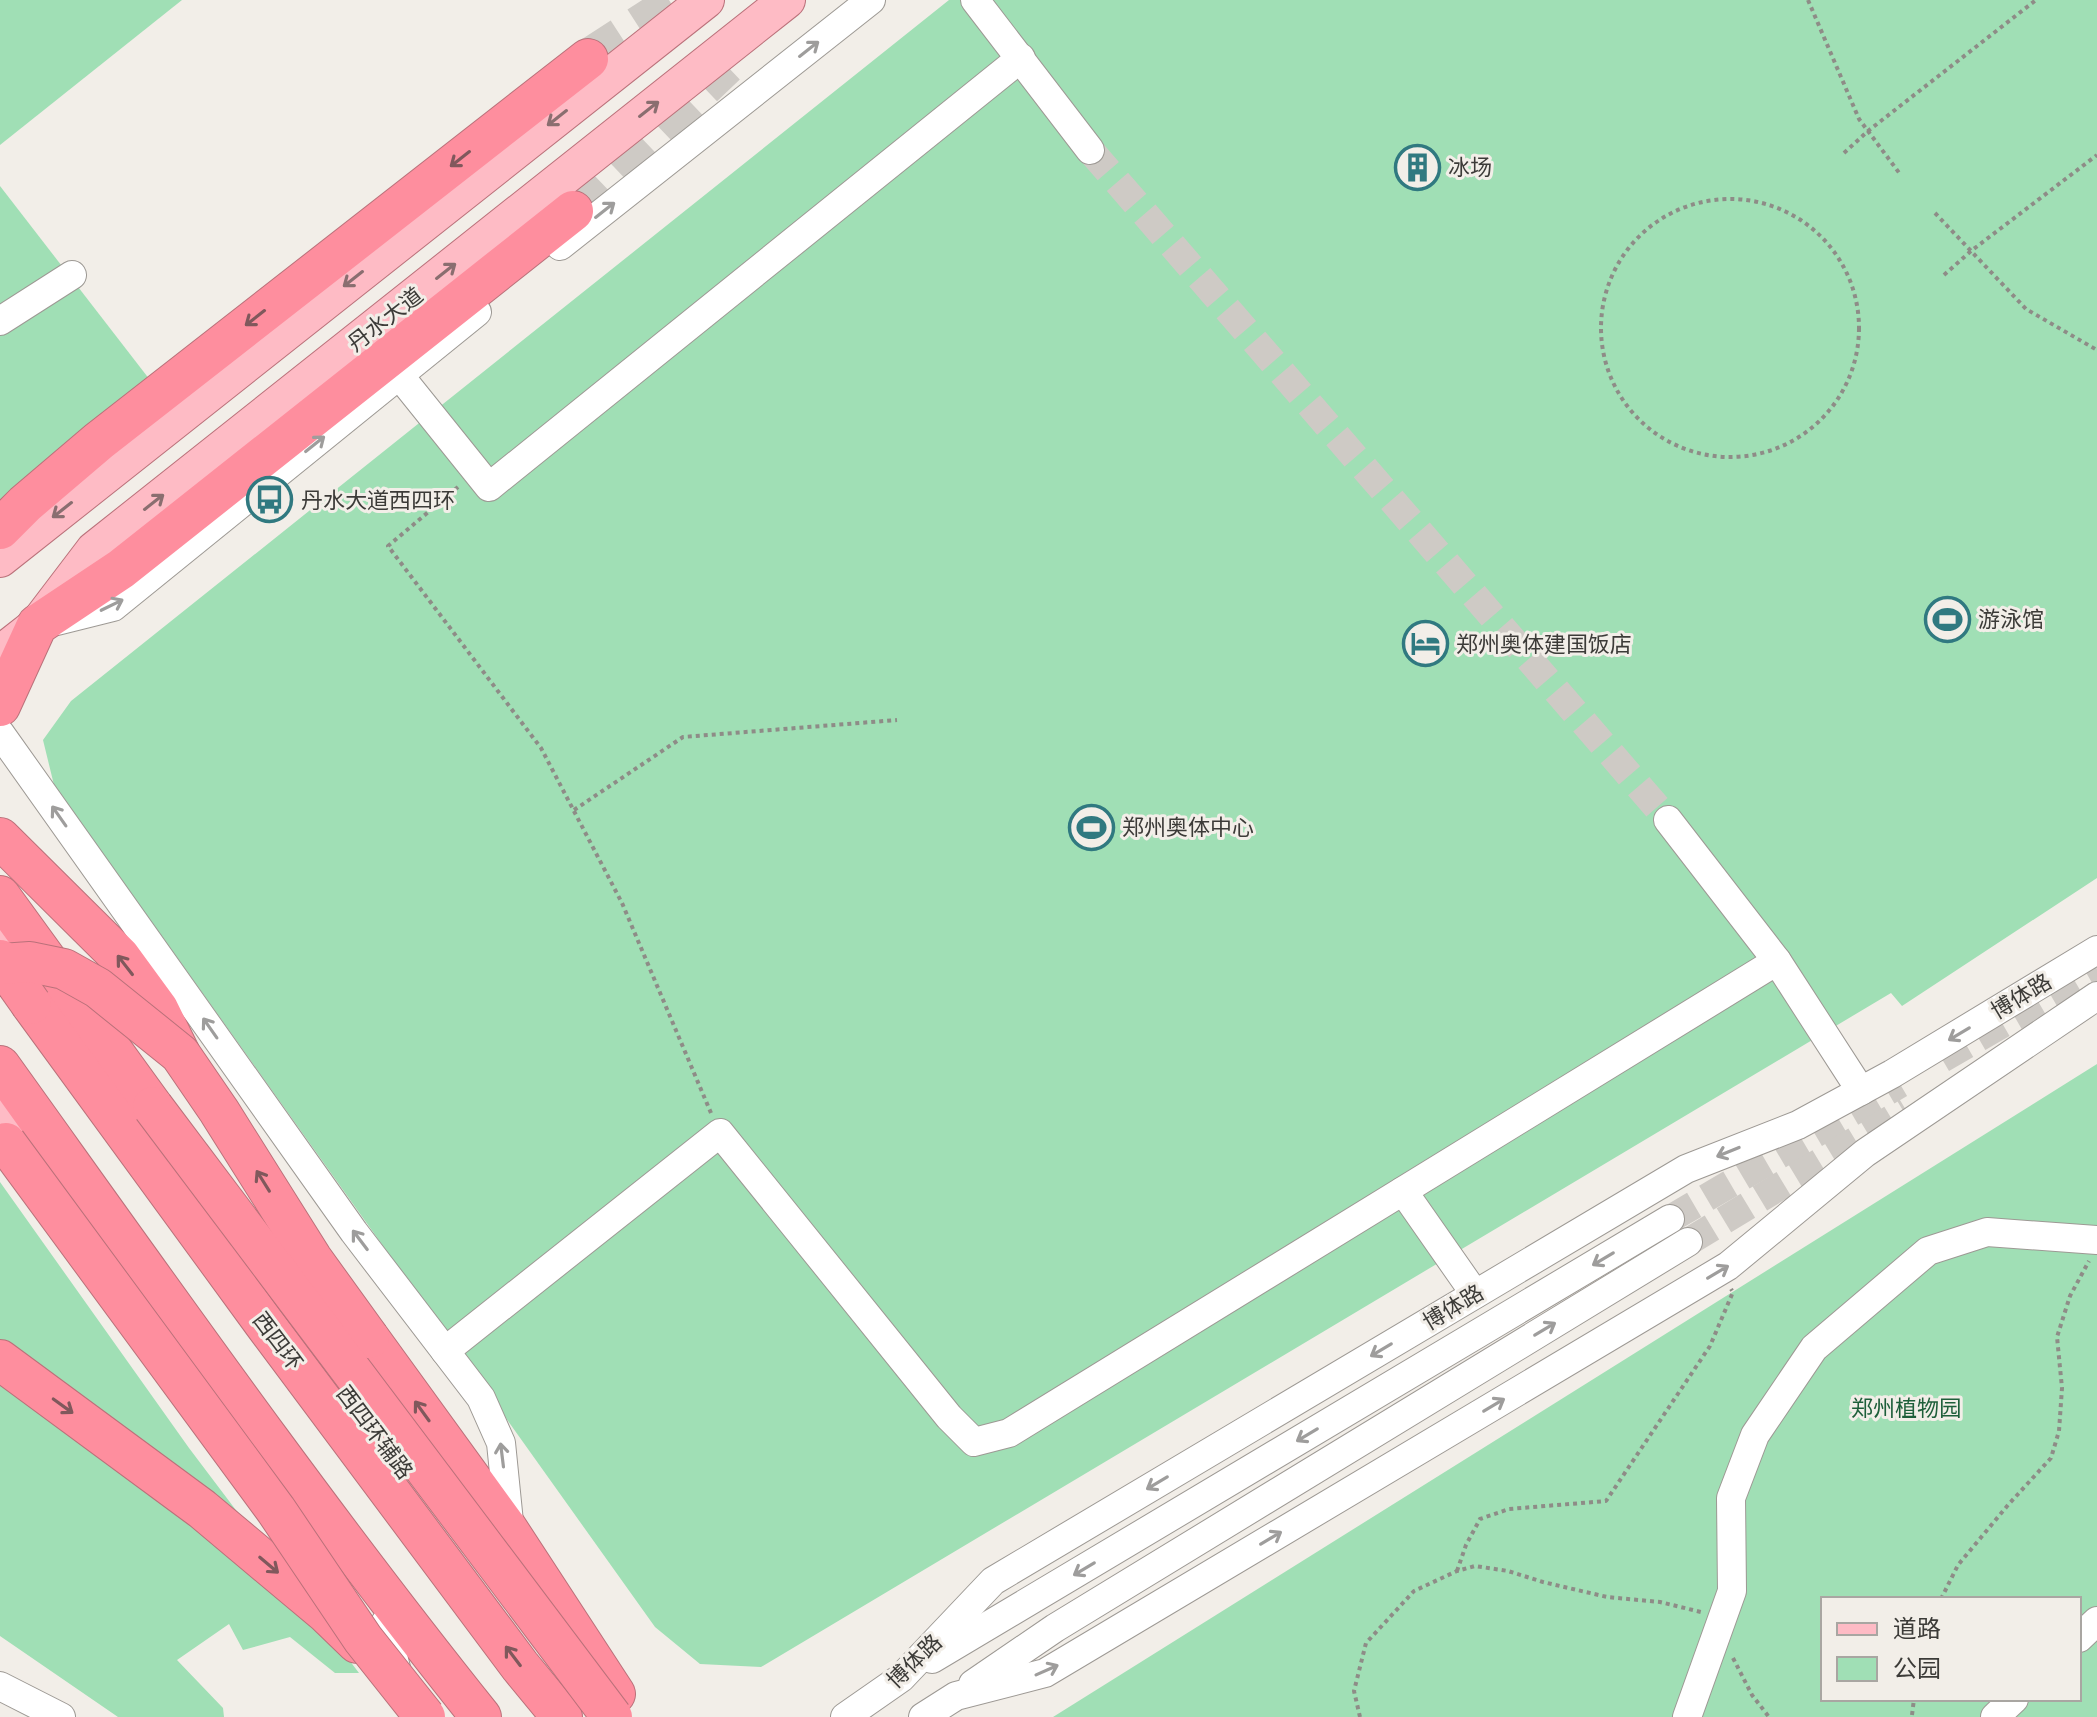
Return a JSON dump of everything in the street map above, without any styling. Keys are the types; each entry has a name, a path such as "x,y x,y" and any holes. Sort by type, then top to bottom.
{"highway":[{"path":"0,529 99,441 588,59"},
{"path":"0,706 37,625 121,569 573,211"},
{"path":"0,838 120,957 158,1009 180,1054 312,1259 510,1533 622,1714"},
{"path":"0,896 153,1107 622,1714"},
{"path":"0,962 30,962 64,969 98,988 180,1054"},
{"name":"西四环","path":"0,962 264,1323 520,1666 562,1717"},
{"path":"0,1066 211,1362 481,1717"},
{"path":"2,1128 276,1510 404,1700"},
{"path":"0,1360 202,1509 326,1613 404,1700 425,1717"}],"main road":[{"path":"0,559 706,0"},
{"name":"丹水大道","path":"0,654 37,625 94,550 787,0"},
{"name":"西四环辅路","path":"0,932 425,1498 568,1640 622,1714"},
{"path":"2,1128 456,1717"}],"street":[{"path":"37,625 113,607 871,0"},
{"path":"975,0 1090,150"},
{"path":"399,375 489,487 1021,58"},
{"path":"0,321 72,275"},
{"path":"0,733 354,1232 481,1398 501,1443 510,1533"},
{"path":"1668,820 1777,961 1861,1091"},
{"name":"博体路","path":"845,1717 901,1678 993,1581 1686,1169 1798,1125 1892,1074 2097,950"},
{"path":"445,1351 720,1133 949,1417 974,1442 1009,1433 1777,961"},
{"name":"博体路","path":"923,1717 956,1696 1045,1673 1724,1269 1865,1153 2097,996"},
{"path":"1403,1191 1475,1294"},
{"path":"901,1678 1670,1219"},
{"path":"1687,1717 1732,1591 1731,1498 1755,1435 1814,1348 1928,1251 1987,1232 2097,1240"},
{"path":"956,1696 1055,1628 1688,1242"},
{"path":"2081,1636 2097,1621"},
{"path":"385,1623 404,1700"},
{"path":"0,1686 61,1717"},
{"path":"1995,1717 2012,1701"}],"path":[{"path":"1808,0 1859,119 1900,174"},
{"path":"1844,153 2036,0"},
{"path":"1944,275 2097,155"},
{"path":"1709,199 1752,199 1792,213 1825,239 1849,274 1860,314 1857,357 1841,396 1813,428 1776,450 1733,458 1690,452 1651,432 1622,401 1604,361 1600,318 1603,304 1611,276 1634,240 1669,213 1709,199"},
{"path":"1935,213 2026,309 2097,350"},
{"path":"477,472 388,546 541,748 622,903 720,1133"},
{"path":"573,810 683,737 897,720"},
{"path":"1942,1597 1958,1565 2051,1458 2059,1431 2062,1388 2057,1337 2070,1296 2097,1250"},
{"path":"1457,1571 1480,1519 1509,1509 1606,1501 1710,1346 1733,1292 1724,1269"},
{"path":"1360,1717 1354,1691 1366,1643 1414,1591 1475,1566 1508,1571 1607,1597 1660,1602 1701,1611 1718,1628 1752,1695 1769,1717"}],"green space":[{"path":"0,0 182,0 0,145"},
{"name":"郑州奥体中心","path":"949,0 2097,0 2097,878 1902,1006 1891,993 761,1667 700,1664 655,1627 54,785 43,740 71,701"},
{"path":"0,186 150,380 0,502"},
{"name":"郑州植物园","path":"2097,1064 2097,1717 1053,1717"},
{"path":"0,1182 189,1448 359,1673 335,1673 290,1637 243,1650 229,1624 177,1660 223,1708 224,1717 118,1717 0,1636"}],"tunnel":[{"path":"588,59 679,0"},
{"path":"573,211 726,65"},
{"path":"1090,150 1668,820"},
{"path":"1942,1059 2097,969"},
{"path":"1670,1219 1900,1084"},
{"path":"1688,1242 1906,1110"}],"place":[{"name":"冰场","path":"1417,167"},
{"name":"丹水大道西四环","path":"270,500"},
{"name":"游泳馆","path":"1947,619"},
{"name":"郑州奥体建国饭店","path":"1425,644"},
{"name":"郑州奥体中心","path":"1091,827"}]}
